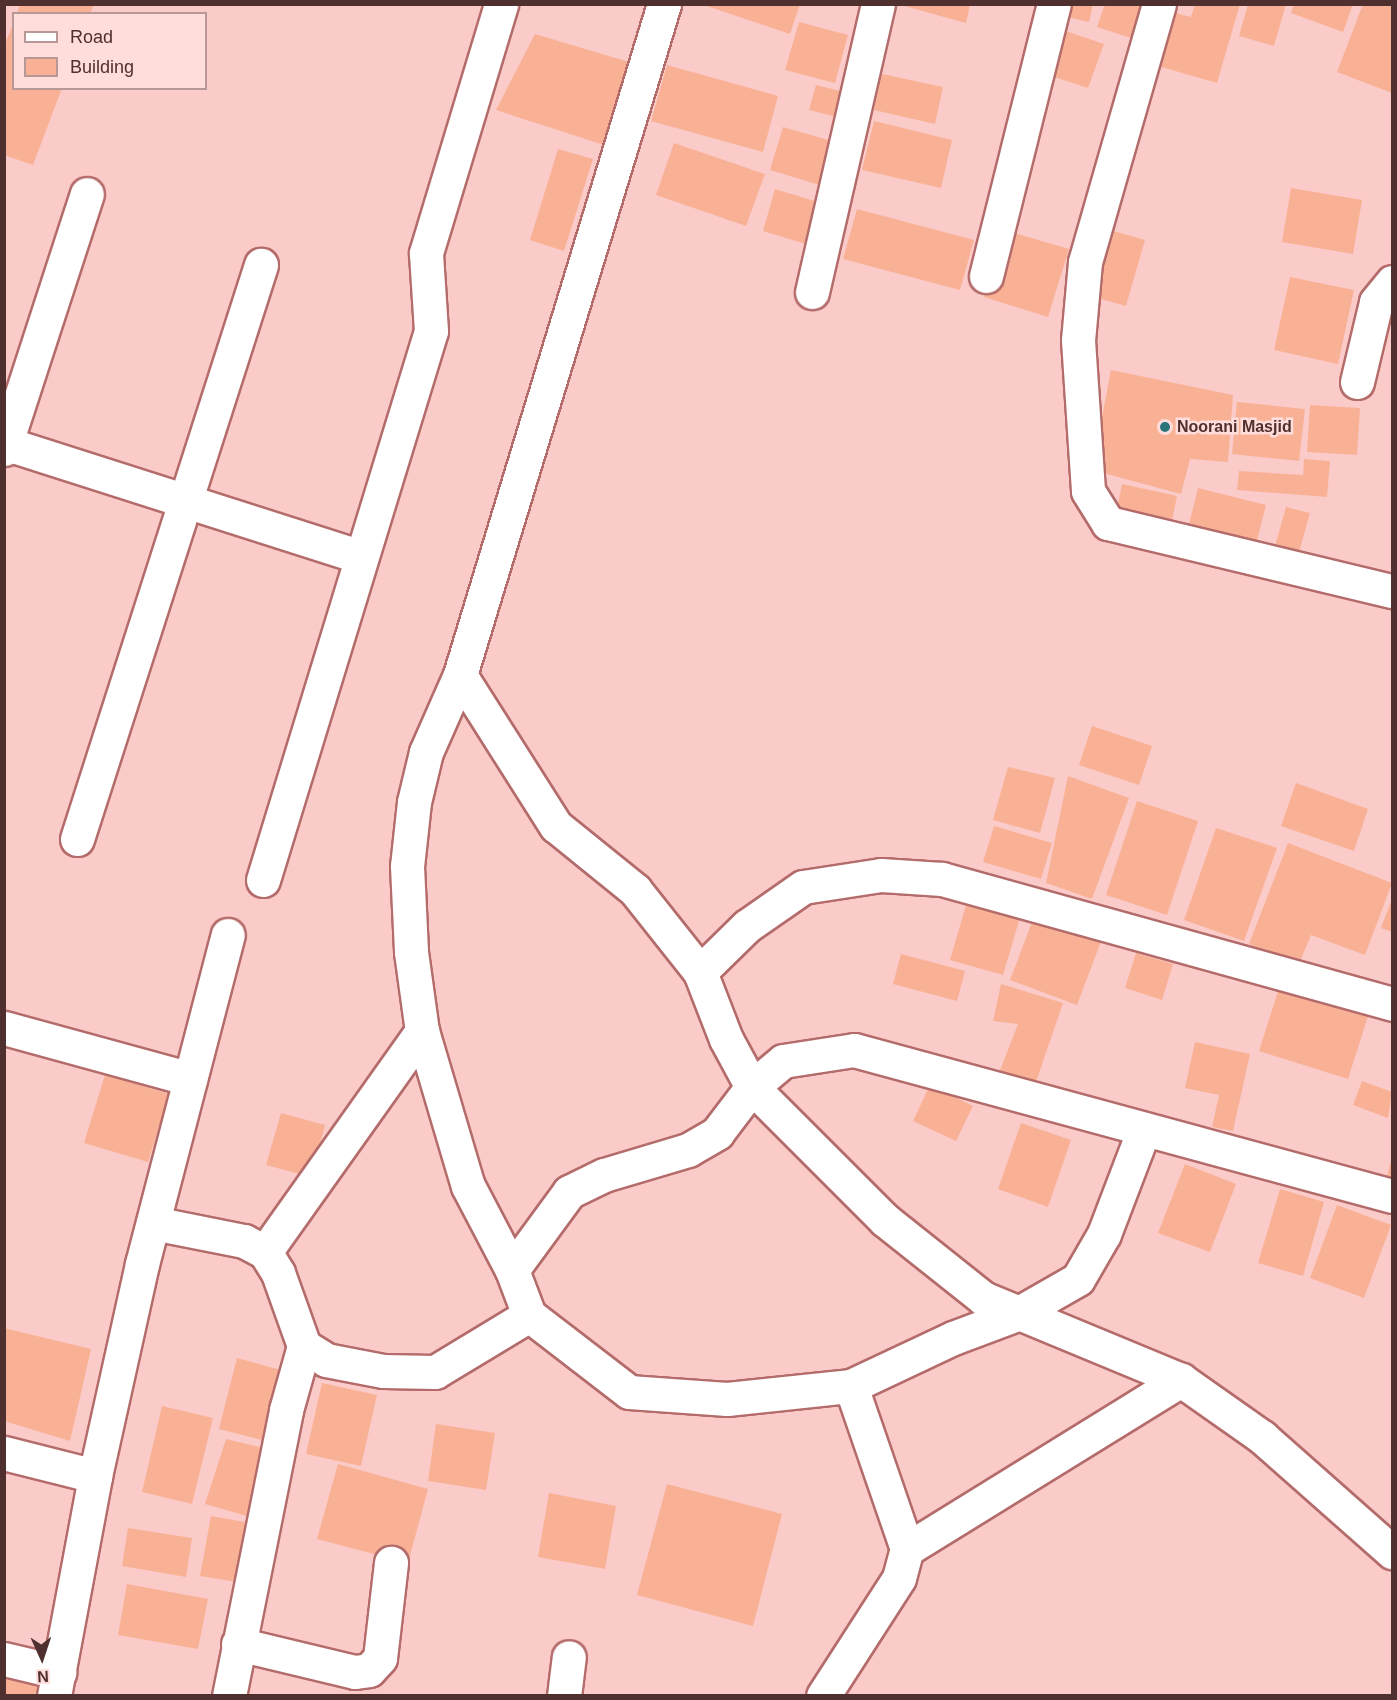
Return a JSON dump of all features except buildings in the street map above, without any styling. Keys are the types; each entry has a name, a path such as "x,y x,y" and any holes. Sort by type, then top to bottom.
{"street":[{"path":"263,880 431,331 426,253 501,4"},
{"path":"664,4 460,675 426,752 414,802 407,866 411,952 422,1031 468,1186 512,1270 529,1315 629,1392 727,1399 851,1386 1017,1314 1078,1279 1104,1234 1144,1129"},
{"path":"812,292 878,4"},
{"path":"986,276 1054,4"},
{"path":"1160,4 1085,262 1078,340 1088,491 1108,523 1392,591"},
{"path":"87,194 5,445 362,557"},
{"path":"77,839 261,265"},
{"path":"1357,382 1376,302 1392,282"},
{"path":"460,675 556,826 635,890 700,972 726,1039 752,1087 885,1220 983,1298 1181,1380 1262,1437 1392,1549"},
{"path":"700,972 747,926 803,887 881,875 942,879 1392,1004"},
{"path":"4,1659 57,1684 96,1476 153,1223 228,935"},
{"path":"4,1028 190,1079"},
{"path":"265,1252 422,1031"},
{"path":"512,1270 569,1192 604,1175 688,1150 717,1133 752,1087 783,1060 854,1050 1392,1196"},
{"path":"782,1117 783,1060"},
{"path":"153,1223 244,1241 265,1252 278,1273 304,1346 286,1410 229,1695"},
{"path":"304,1346 326,1360 382,1371 435,1372 529,1315"},
{"path":"907,1549 1181,1380"},
{"path":"823,1695 898,1578 907,1549 851,1386"},
{"path":"4,1453 96,1476"},
{"path":"238,1644 355,1672 369,1670 380,1658 391,1563"},
{"path":"564,1695 569,1658"}],"place":[{"name":"Noorani Masjid","path":"1165,427"}]}
